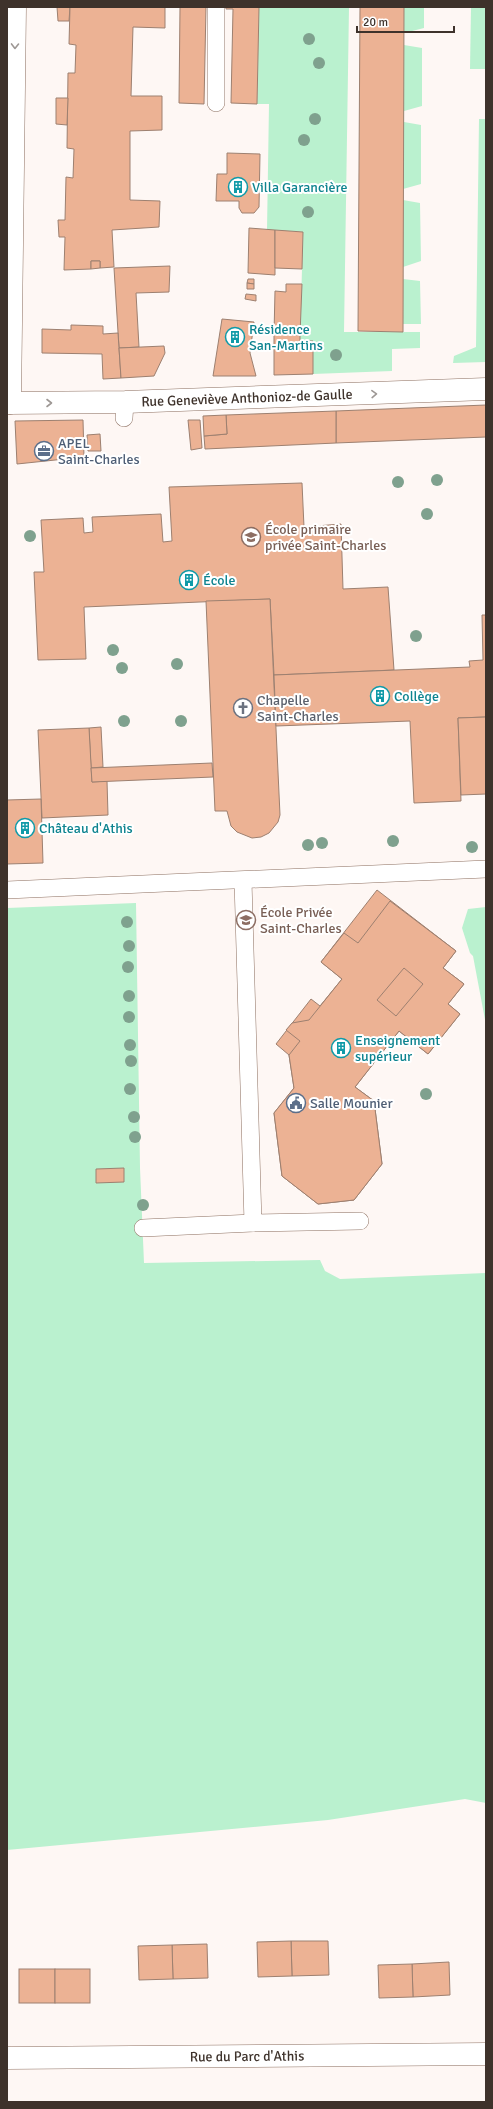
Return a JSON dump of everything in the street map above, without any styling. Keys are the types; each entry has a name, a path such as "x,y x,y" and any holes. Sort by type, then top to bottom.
{"street":[{"path":"8,403 16,7"},
{"name":"Rue Geneviève Anthonioz-de Gaulle","path":"8,403 124,410 486,389"},
{"name":"Rue du Parc d'Athis","path":"7,2058 486,2054"}],"lane":[{"path":"216,7 216,103"},
{"path":"7,890 486,870"},
{"path":"243,881 253,1223"},
{"path":"143,1228 253,1223 360,1221"}],"green space":[{"path":"259,7 349,7 344,332 420,332 420,348 392,349 392,371 313,374 313,342 300,341 303,232 267,230 269,104 257,104"},
{"path":"360,7 424,7 424,28 404,33 404,45 422,48 422,106 404,111 404,122 421,125 421,184 403,189 403,200 420,203 421,261 403,267 403,279 420,281 421,324 359,324"},
{"path":"471,7 486,7 486,69 470,69"},
{"path":"479,119 486,119 486,362 453,363 454,356 476,347"},
{"path":"136,903 140,1168 144,1263 320,1260 325,1271 340,1279 486,1273 486,1803 465,1799 328,1820 7,1850 7,908"},
{"path":"486,907 486,1025 473,956 470,953 462,928 468,909"}],"building":[{"path":"57,7 70,7 69,21 58,21"},
{"path":"70,7 165,7 165,28 133,27 131,96 162,96 162,130 130,131 130,200 160,201 159,227 112,230 114,267 100,268 100,261 91,261 91,269 64,270 65,237 59,237 58,220 65,220 66,177 73,178 74,149 67,148 68,73 75,73 76,45 69,44"},
{"path":"180,7 206,7 204,104 179,103"},
{"path":"226,7 259,7 257,104 231,103 233,9 226,9"},
{"path":"360,7 404,7 403,332 358,331"},
{"path":"56,98 68,98 67,125 56,124"},
{"name":"Villa Garancière","path":"227,153 260,154 259,207 254,213 242,213 239,208 239,201 216,201 217,174 227,174"},
{"path":"249,228 275,230 275,275 248,273"},
{"path":"275,230 303,232 302,269 275,268"},
{"path":"91,261 100,261 100,268 91,269"},
{"path":"170,266 169,292 136,293 139,347 119,348 114,268"},
{"path":"248,279 254,279 254,284 247,283"},
{"path":"247,283 254,284 254,289 247,289"},
{"path":"286,284 302,284 300,335 274,334 275,291 286,292"},
{"path":"246,294 256,295 256,301 245,299"},
{"name":"Résidence San-Martins","path":"222,319 254,322 250,353 256,376 213,376"},
{"path":"71,325 103,326 103,334 118,333 121,378 103,379 102,354 42,353 42,329 71,330"},
{"path":"274,334 300,335 300,341 313,341 313,374 274,375"},
{"path":"164,346 165,353 154,376 121,378 119,348"},
{"path":"486,405 486,437 336,443 336,411"},
{"path":"336,411 336,443 205,449 204,436 227,434 226,415"},
{"path":"226,415 227,434 204,436 203,416"},
{"path":"83,420 84,457 17,464 15,421"},
{"path":"188,420 200,420 202,448 191,450"},
{"path":"100,434 101,451 88,451 87,435"},
{"name":"École","path":"302,483 304,527 341,524 343,589 388,587 394,670 274,675 270,599 84,607 86,659 38,660 34,572 44,572 41,520 83,518 84,533 93,532 92,517 161,514 163,542 172,541 169,487"},
{"name":"Chapelle Saint-Charles","path":"270,599 280,815 278,822 269,833 261,837 252,838 237,832 231,826 227,811 215,811 206,601"},
{"name":"Collège","path":"482,615 486,615 486,717 458,718 461,801 414,803 410,721 276,726 274,675 470,667 469,661 483,660"},
{"path":"486,717 486,794 461,795 458,718"},
{"path":"101,727 103,767 91,768 89,728"},
{"path":"89,728 92,782 107,781 108,815 42,818 38,730"},
{"path":"212,763 213,777 92,782 91,768"},
{"name":"Château d'Athis","path":"41,799 43,863 7,864 7,800"},
{"name":"Enseignement supérieur","path":"377,890 456,951 443,968 464,984 448,1004 460,1014 428,1054 399,1031 355,1087 374,1101 382,1164 354,1200 318,1204 282,1176 274,1113 294,1088 289,1055 276,1044 311,999 320,1006 342,979 321,962"},
{"name":"Enseignement supérieur","path":"390,901 456,951 443,968 464,984 448,1004 460,1014 428,1054 399,1031 355,1087 374,1101 382,1164 354,1200 318,1204 282,1176 274,1113 294,1088 289,1055 300,1041 286,1030 292,1023 309,1020 342,979 321,962 344,933 358,943","holes":["404,968 423,984 396,1016 377,1000"]},
{"path":"124,1168 124,1182 96,1183 96,1169"},
{"path":"291,1941 328,1941 329,1975 292,1976"},
{"path":"291,1941 292,1976 258,1977 257,1942"},
{"path":"207,1944 208,1978 173,1979 172,1945"},
{"path":"172,1945 173,1979 139,1980 138,1946"},
{"path":"449,1962 450,1995 413,1997 412,1964"},
{"path":"412,1964 413,1997 379,1998 378,1965"},
{"path":"19,1969 55,1969 55,2003 19,2003"},
{"path":"55,1969 90,1969 90,2003 55,2003"}],"place":[{"name":"Villa Garancière","path":"238,187"},
{"name":"Résidence San-Martins","path":"235,337"},
{"name":"APEL Saint-Charles","path":"44,451"},
{"name":"École primaire privée Saint-Charles","path":"251,537"},
{"name":"École","path":"189,580"},
{"name":"Collège","path":"380,696"},
{"name":"Chapelle Saint-Charles","path":"243,708"},
{"name":"Château d'Athis","path":"25,828"},
{"name":"École Privée Saint-Charles","path":"246,920"},
{"name":"Enseignement supérieur","path":"341,1048"},
{"name":"Salle Mounier","path":"296,1103"}]}
